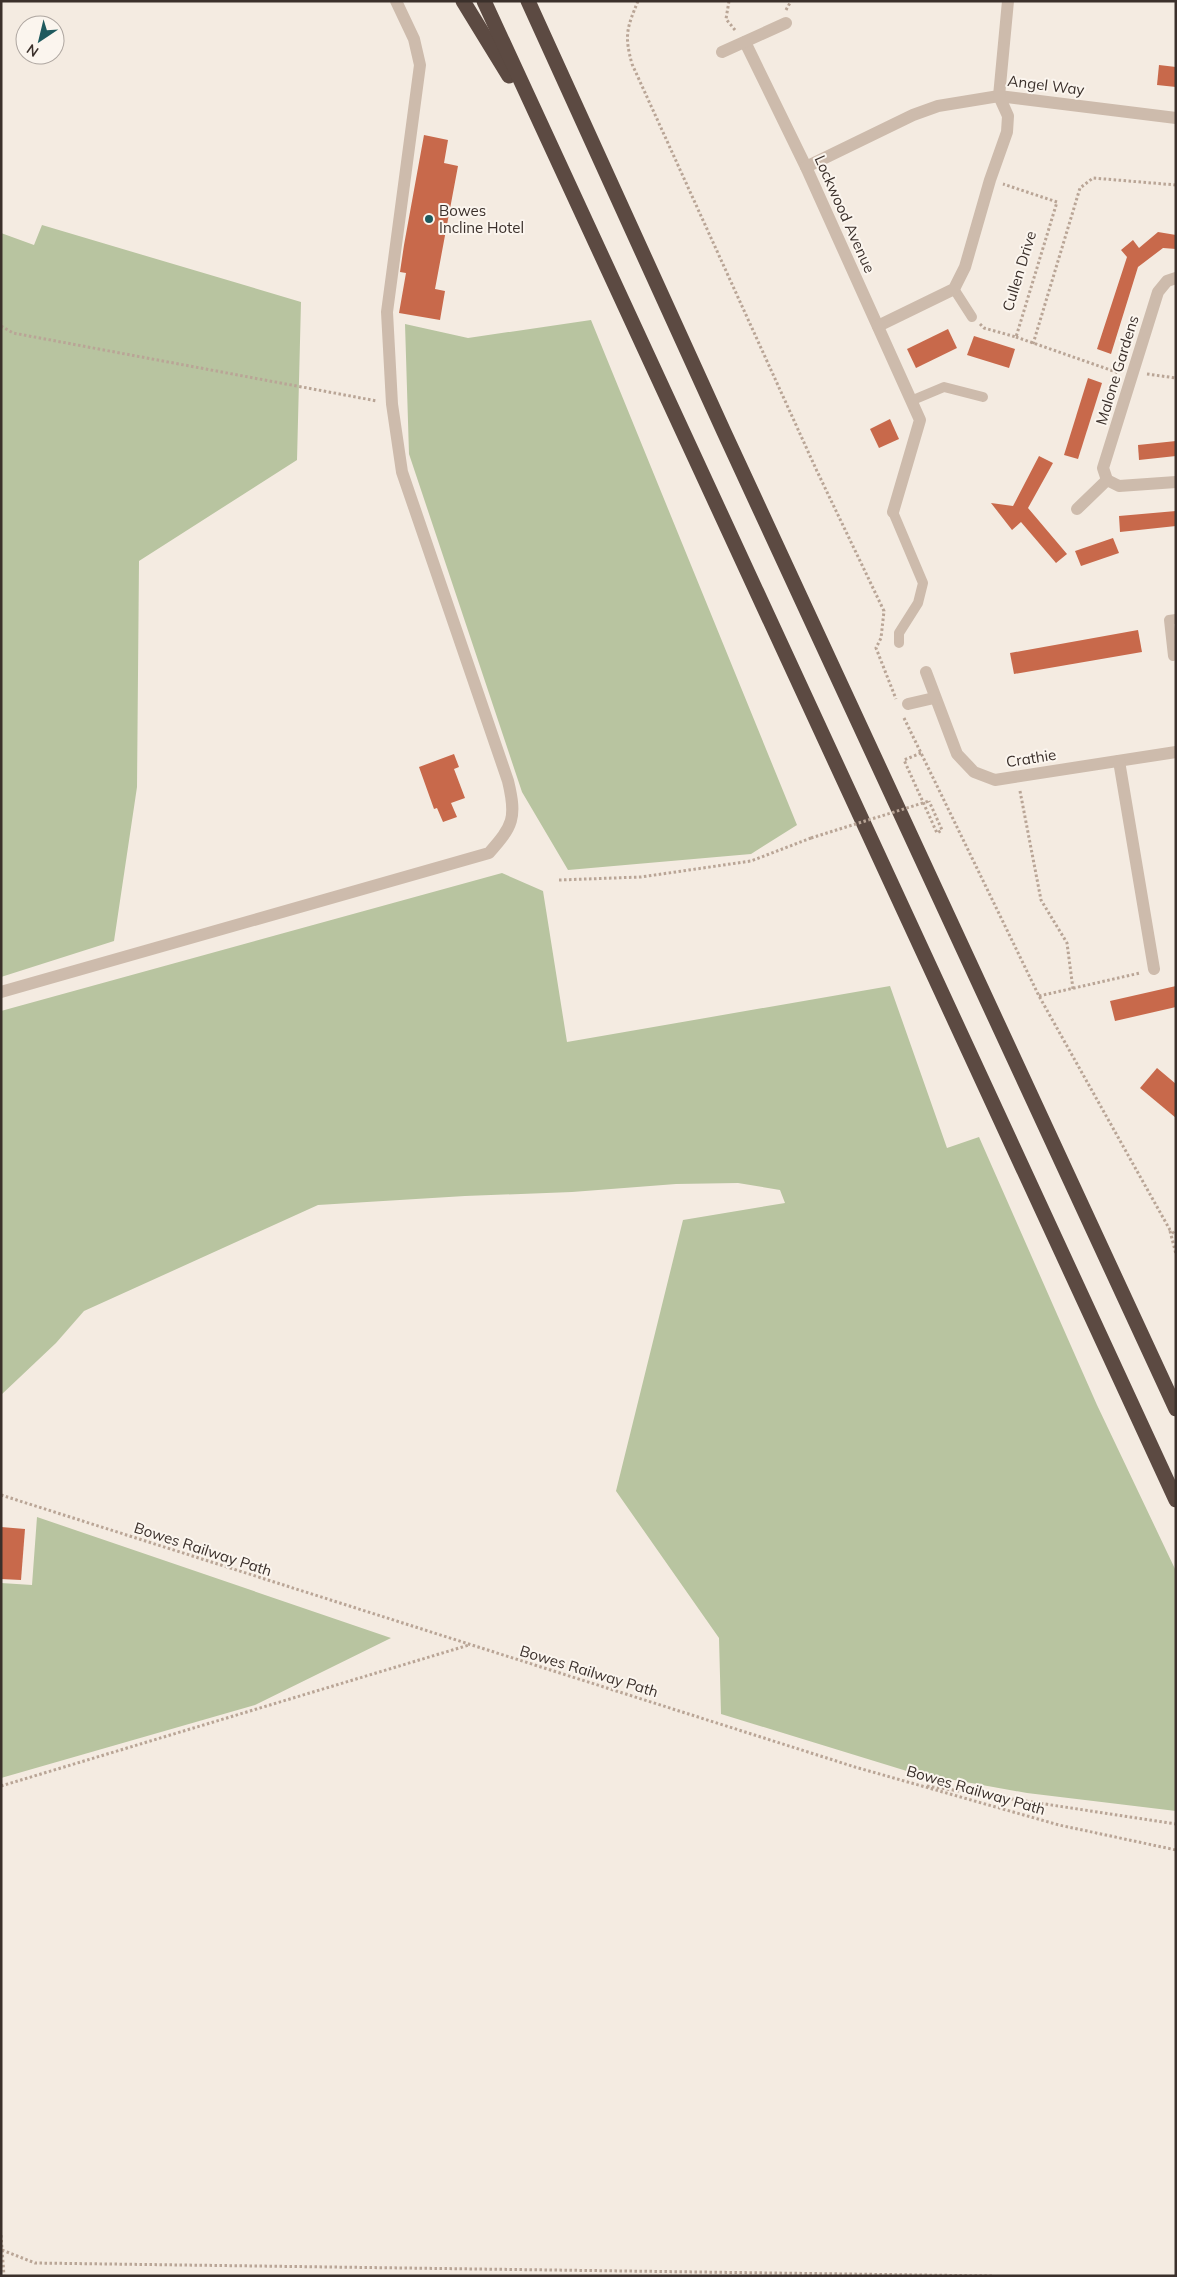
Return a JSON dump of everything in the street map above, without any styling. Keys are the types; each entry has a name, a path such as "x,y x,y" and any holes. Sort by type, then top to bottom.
{"highway":[{"path":"463,1 542,129"},
{"path":"484,1 1176,1500"},
{"path":"528,1 728,441 1176,1409"}],"street":[{"path":"1,992 489,853 509,830 513,802 508,781 402,472 392,404 387,312 420,65 414,39 396,1"},
{"path":"878,326 954,289 964,267 990,180 1007,132 1008,116 999,96 1008,1"},
{"path":"722,52 786,23"},
{"name":"Lockwood Avenue","path":"745,42 806,167 913,400 920,420 893,512"},
{"name":"Angel Way","path":"806,167 913,115 938,106 999,96 1176,118"},
{"name":"Malone Gardens","path":"1108,480 1103,468 1158,292 1167,281 1176,278"},
{"path":"1077,508 1108,480 1119,486 1176,482"},
{"name":"Crathie","path":"926,672 934,698 957,754 974,772 995,780 1176,752"},
{"path":"902,707 934,698"},
{"path":"1119,761 1154,969"}],"lane":[{"path":"954,289 972,317"},
{"path":"913,400 944,388 983,398"},
{"path":"893,512 923,583 918,603 899,633 899,644"},
{"path":"1173,656 1169,620 1176,619"}],"path":[{"path":"638,1 627,28 628,49 632,64 816,469 884,611 881,638 876,648 921,753 1039,996 1170,1230 1176,1254"},
{"path":"729,1 726,19 745,42"},
{"path":"1033,344 1080,188 1093,178 1176,185"},
{"name":"Cullen Drive","path":"990,180 1057,202 1016,337"},
{"path":"972,317 984,328 1133,375 1176,378"},
{"path":"1,326 13,333 392,404"},
{"path":"559,880 641,877 751,861 810,838 847,827 874,818 920,804 929,801 942,830 936,833 924,805 920,796 908,769 904,760 921,753"},
{"path":"1017,776 1040,900 1067,943 1073,989"},
{"path":"1039,996 1154,969"},
{"path":"1170,1230 1176,1235"},
{"name":"Bowes Railway Path","path":"1,1495 469,1645 911,1783 1059,1824 1176,1850"},
{"path":"1,1786 469,1645"},
{"path":"911,1783 1176,1824"},
{"path":"1,2235 4,2276"},
{"path":"2,2250 35,2263 994,2276"}],"green space":[{"path":"42,225 301,302 297,460 139,561 137,787 114,941 1,977 1,233 34,245"},
{"path":"591,320 797,825 751,854 568,870 522,792 409,454 405,324 468,338"},
{"path":"502,873 543,891 567,1042 890,986 947,1148 979,1137 1097,1405 1176,1571 1176,1811 1027,1793 910,1772 721,1714 719,1638 616,1491 683,1220 785,1203 780,1190 738,1183 676,1184 572,1192 318,1205 84,1311 56,1343 1,1395 1,1011"},
{"path":"37,1517 391,1638 255,1705 1,1778 1,1583 32,1585"}],"building":[{"path":"1159,65 1176,67 1176,87 1157,85"},
{"name":"Bowes Incline Hotel","path":"424,135 448,140 444,163 458,166 435,289 445,291 440,320 399,313 406,273 400,272"},
{"path":"1158,232 1176,235 1176,249 1163,248 1138,267 1111,354 1097,349 1127,257 1121,250 1133,240 1139,248"},
{"path":"948,329 957,348 916,368 907,349"},
{"path":"974,336 1015,349 1009,368 967,355"},
{"path":"1088,378 1102,383 1078,459 1064,455"},
{"path":"890,419 899,439 879,448 870,429"},
{"path":"1176,441 1176,456 1139,460 1138,445"},
{"path":"1039,456 1053,463 1028,508 1067,554 1056,563 1021,522 1012,530 991,503 1013,506"},
{"path":"1176,511 1176,526 1120,532 1119,516"},
{"path":"1113,538 1119,553 1081,566 1075,551"},
{"path":"1138,630 1142,652 1014,674 1010,653"},
{"path":"454,754 459,767 454,769 465,798 451,803 457,817 443,822 437,808 434,809 419,767"},
{"path":"1176,986 1176,1007 1115,1021 1110,1001"},
{"path":"1157,1068 1176,1084 1176,1118 1140,1088"},
{"path":"1,1527 25,1529 21,1580 1,1579"}],"place":[{"name":"Bowes Incline Hotel","path":"429,219"}]}
